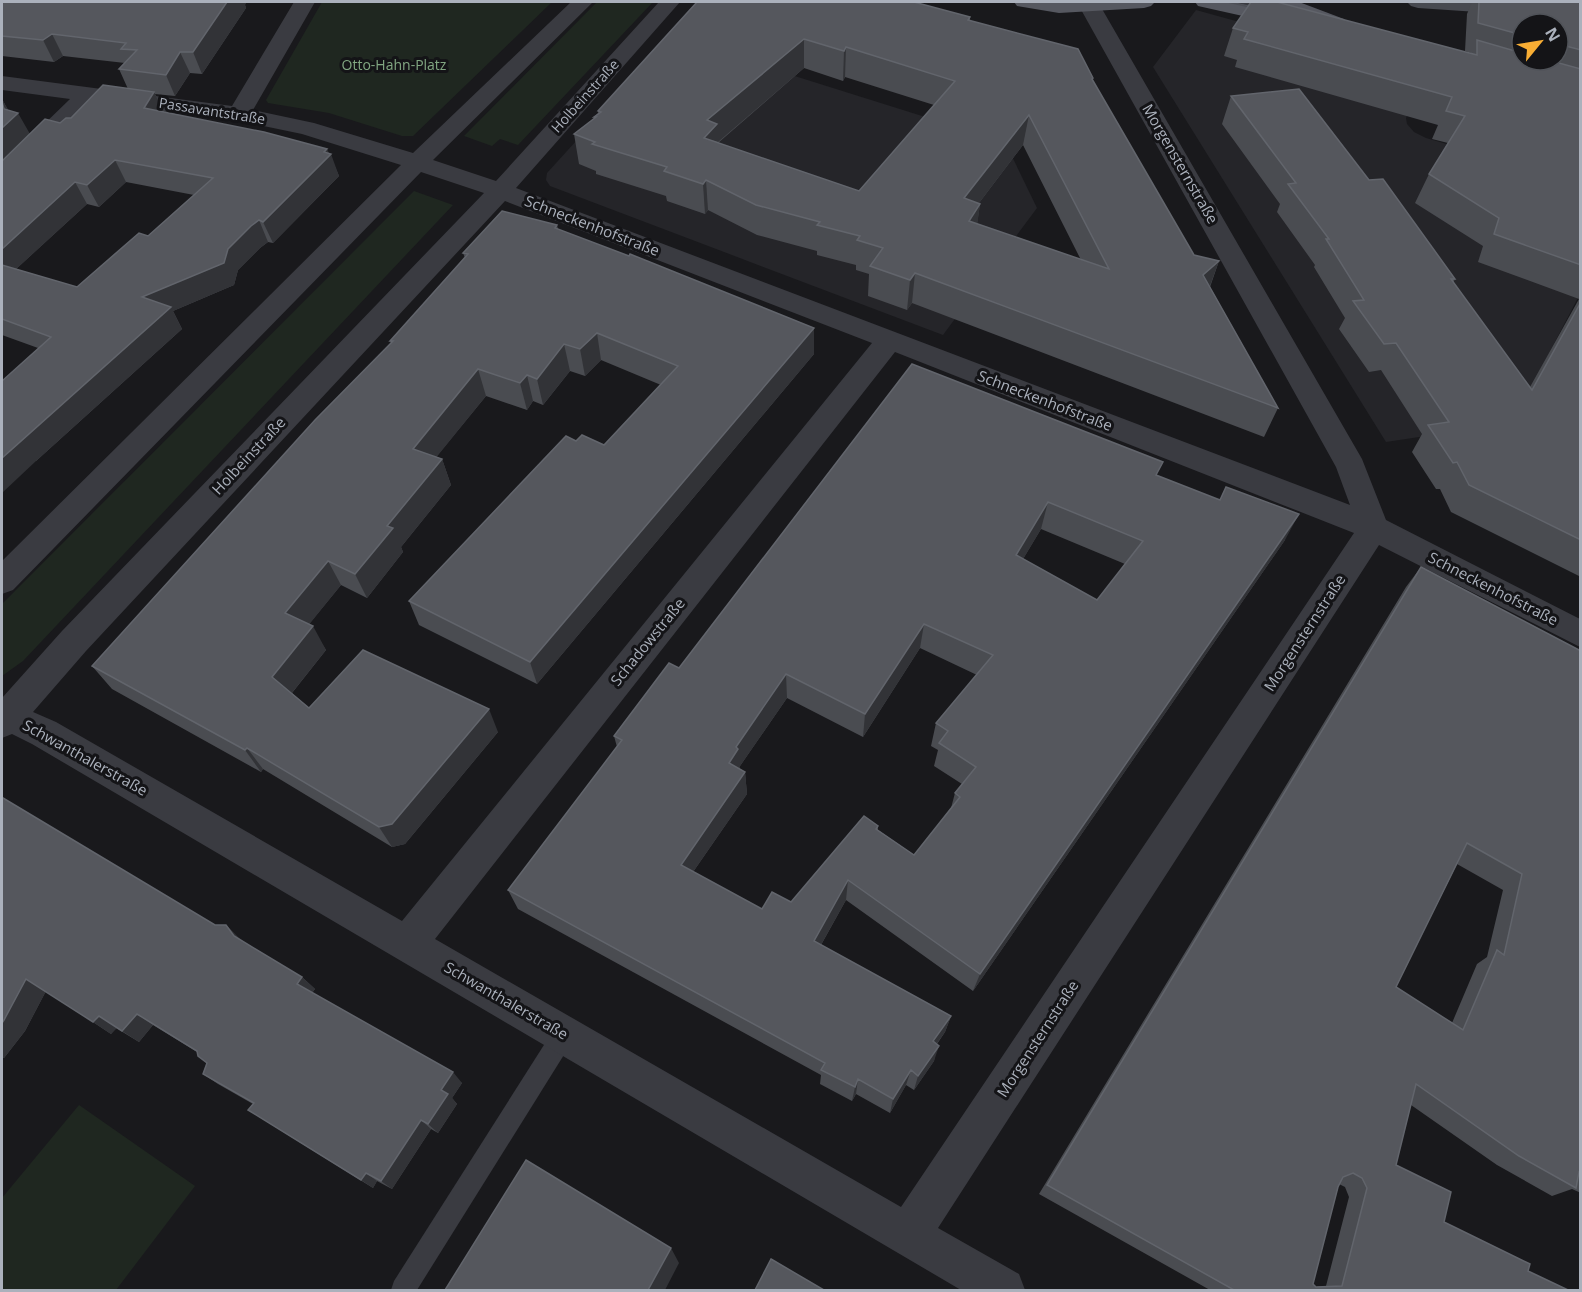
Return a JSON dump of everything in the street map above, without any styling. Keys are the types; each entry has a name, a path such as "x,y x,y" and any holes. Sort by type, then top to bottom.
{"main road":[{"path":"1024,2 1059,7 1144,2"},
{"path":"1205,2 1285,20 1350,29"},
{"path":"1282,2 1350,29"},
{"path":"1418,2 1581,13"}],"street":[{"path":"239,114 304,2"},
{"path":"2,581 417,162 583,2"},
{"name":"Holbeinstraße","path":"3,717 500,191 670,2"},
{"name":"Morgensternstraße","path":"908,1235 1374,528 1351,467 1097,4"},
{"name":"Passavantstraße","path":"2,83 239,114 316,131 417,162"},
{"path":"2,178 89,93"},
{"path":"417,162 500,191"},
{"name":"Schneckenhofstraße","path":"500,191 1310,501 1374,528 1581,634"},
{"name":"Schadowstraße","path":"408,943 889,341"},
{"name":"Schwanthalerstraße","path":"3,717 44,733 1003,1290"}],"lane":[{"path":"1240,2 1350,29"},
{"path":"404,1290 564,1034"}],"shaded area":[{"path":"1196,10 1428,74 1406,118 1407,124 1414,132 1426,138 1580,183 1580,294 1505,437 1485,427 1386,442 1153,67"},
{"path":"668,40 744,60 1005,142 1037,208 943,335 550,186 546,180 547,173"}],"green space":[{"name":"Otto-Hahn-Platz","path":"322,2 552,2 413,136 402,136 329,113 268,103 266,100"},
{"path":"597,2 653,2 518,145 500,139 492,146 464,136"},
{"path":"414,191 453,205 23,661 2,676 2,604"},
{"path":"79,1105 195,1186 116,1290 2,1290 2,1198"}],"building":[{"path":"2,2 227,2 193,52 180,52 166,75 119,69 137,50 121,49 126,43 52,34 43,40 2,36"},
{"path":"697,2 914,2 970,17 968,20 1078,49 1092,79 1194,255 1219,261 1203,275 1278,408 915,273 910,280 870,266 883,248 857,240 860,236 817,225 820,222 756,205 706,180 703,184 664,171 667,167 592,144 595,142 574,134 601,112 598,111","holes":["804,39 844,51 846,47 955,81 859,191 704,138 717,124 707,120","1029,115 1109,269 969,221 980,204 964,198"]},
{"path":"1251,2 1277,2 1477,55 1477,40 1510,50 1510,72 1570,72 1570,66 1581,69 1581,265 1494,234 1499,218 1429,174 1465,116 1446,111 1452,97 1244,39 1248,32 1233,28"},
{"path":"1479,2 1581,2 1581,50 1570,47 1570,12 1510,12 1510,32 1478,23"},
{"path":"103,85 154,92 144,108 264,132 327,149 324,152 331,154 263,222 259,220 251,226 228,249 224,263 142,297 171,307 2,458 2,381 51,337 2,319 2,265 77,287 139,233 148,236 213,178 115,160 87,185 75,182 2,249 2,161 45,119 60,123 66,118 71,118"},
{"path":"1299,89 1369,180 1383,179 1455,279 1451,279 1532,390 1581,302 1581,540 1469,485 1457,462 1453,463 1428,425 1449,422 1396,343 1384,344 1353,301 1364,300 1326,239 1329,239 1288,184 1296,183 1231,96"},
{"path":"2,102 4,109 18,113 2,128"},
{"path":"502,211 557,225 555,228 629,256 630,254 814,328 530,662 409,601 566,436 576,441 582,435 604,445 678,366 597,333 580,349 564,344 537,379 527,375 520,383 478,369 413,449 442,459 387,526 393,528 355,574 328,561 285,613 313,626 272,677 309,708 363,650 489,709 392,824 379,827 247,748 245,750 92,666 315,420 393,341 390,341 468,254 463,253"},
{"path":"912,364 1163,462 1156,475 1220,500 1226,487 1299,514 980,974 848,880 814,941 951,1016 933,1041 939,1046 918,1076 911,1070 893,1099 858,1079 855,1087 821,1070 825,1063 508,890 622,740 614,736 669,663 679,668","holes":["1048,502 1143,541 1097,600 1016,555","924,624 993,655 936,723 948,731 939,743 976,767 955,793 960,797 914,855 876,829 878,826 864,816 791,902 772,892 762,909 681,865 745,772 729,763 738,749 736,747 786,674 865,714"]},
{"path":"1421,567 1581,651 1581,1173 1579,1172 1576,1188 1519,1156 1416,1084 1396,1165 1451,1192 1444,1222 1530,1264 1528,1271 1568,1290 1234,1290 1047,1185","holes":["1467,843 1522,874 1504,955 1497,950 1463,1030 1396,987","1353,1173 1362,1178 1367,1188 1342,1286 1316,1287 1313,1284 1338,1187 1343,1177"]},
{"path":"3,798 215,925 226,925 234,936 302,977 297,984 453,1072 441,1090 448,1094 428,1124 421,1120 381,1181 366,1173 361,1180 248,1110 254,1103 203,1074 207,1063 198,1056 197,1051 137,1014 122,1031 99,1016 93,1022 26,979 2,1023"},
{"path":"526,1160 671,1248 648,1290 445,1290"},
{"path":"771,1259 824,1290 755,1290"}],"tram line":[{"path":"1228,2 1263,10"}]}
